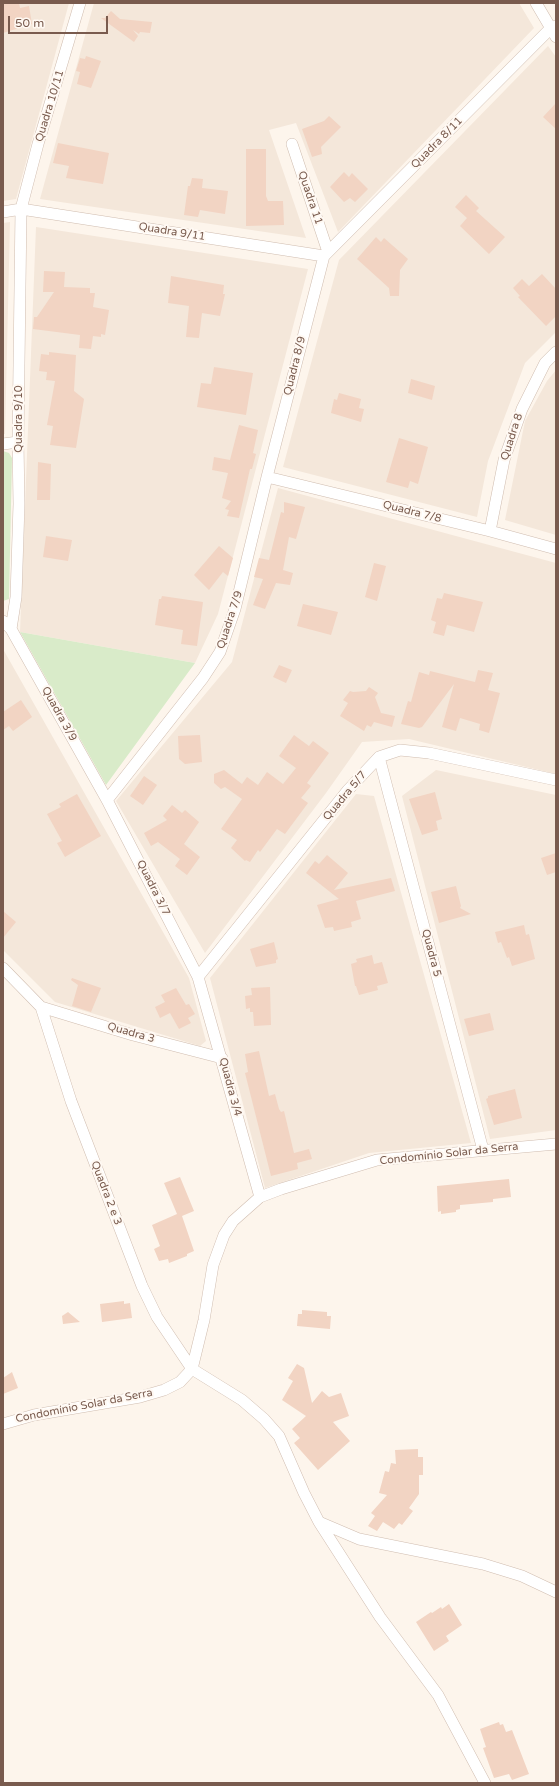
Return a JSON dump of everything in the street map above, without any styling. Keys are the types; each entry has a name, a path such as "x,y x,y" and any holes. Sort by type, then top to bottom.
{"street":[{"name":"Quadra 10/11","path":"21,209 38,144 80,3"},
{"path":"536,3 554,31"},
{"name":"Quadra 8/11","path":"326,254 554,31"},
{"name":"Quadra 11","path":"292,144 326,254"},
{"name":"Quadra 9/11","path":"3,212 21,209 326,254"},
{"name":"Quadra 9/10","path":"7,625 16,597 19,504 18,442 21,209"},
{"name":"Quadra 8/9","path":"267,477 326,254"},
{"name":"Quadra 8","path":"490,531 504,460 522,409 545,363 556,352"},
{"path":"3,444 18,442"},
{"name":"Quadra 7/8","path":"267,477 490,531 556,549"},
{"name":"Quadra 7/9","path":"107,800 203,678 220,652 235,609 267,477"},
{"name":"Quadra 3/9","path":"7,625 107,800"},
{"name":"Quadra 5/7","path":"198,977 348,790 379,757 400,750 429,754 556,780"},
{"name":"Quadra 5","path":"379,757 483,1150"},
{"name":"Quadra 3/7","path":"107,800 198,977"},
{"path":"3,968 40,1007"},
{"name":"Quadra 3/4","path":"198,977 260,1197"},
{"name":"Quadra 3","path":"40,1007 133,1035 222,1058"},
{"name":"Quadra 2 e 3","path":"40,1007 71,1101 142,1286 157,1318 192,1369"},
{"name":"Condomínio Solar da Serra","path":"3,1424 34,1415 140,1397 164,1390 180,1382 192,1369 204,1320 213,1264 224,1235 233,1221 260,1197 281,1189 377,1160 556,1144"},
{"path":"192,1369 242,1400 264,1418 279,1436 304,1493 319,1522 380,1617 438,1695 485,1783"},
{"path":"319,1522 359,1539 483,1564 522,1576 556,1592"}],"shaded area":[{"path":"3,3 69,3 16,199 3,201"},
{"path":"94,3 519,3 534,28 338,232 296,123 269,130 306,238 40,199"},
{"path":"548,46 556,57 556,332 525,363 488,461 477,517 283,467 339,260"},
{"path":"10,222 5,434 3,434 3,223"},
{"path":"36,227 308,269 218,614 195,663 20,632"},
{"path":"556,370 556,535 505,520 525,421 547,381"},
{"path":"278,488 556,563 556,774 409,739 362,742 326,793 205,953 116,801 232,662"},
{"path":"3,649 189,978 206,1041 200,1046 55,1002 3,950"},
{"path":"436,770 556,795 556,1130 490,1139 402,796"},
{"path":"356,794 374,796 471,1143 369,1153 265,1188 210,978"}],"green space":[{"path":"3,451 9,453 12,458 9,599 3,601"},
{"path":"20,632 195,663 106,785"}],"building":[{"path":"4,3 19,3 20,8 29,6 32,24 3,33"},
{"path":"111,11 120,19 152,22 150,33 140,32 139,34 133,30 138,36 134,42 101,18 105,18"},
{"path":"86,56 101,61 91,88 77,84 80,72 76,71 80,58 85,59"},
{"path":"556,103 556,129 543,117"},
{"path":"329,116 341,127 321,147 322,154 312,157 302,129 324,121"},
{"path":"58,143 109,153 103,184 66,178 69,166 53,163"},
{"path":"246,149 266,149 266,196 268,201 283,201 284,225 246,226"},
{"path":"344,172 349,177 352,173 368,189 355,202 350,198 344,202 330,187"},
{"path":"192,178 203,179 202,188 228,191 225,214 200,210 198,217 184,215 188,186 190,186"},
{"path":"466,195 479,208 476,211 505,237 489,254 460,226 467,218 455,207"},
{"path":"376,237 381,242 384,238 408,259 400,270 399,296 390,296 389,288 357,259"},
{"path":"44,271 65,272 64,287 90,288 90,293 95,293 93,307 109,310 105,335 101,334 101,337 93,336 91,349 79,348 80,335 33,329 34,317 37,317 54,292 43,292"},
{"path":"542,274 556,289 556,316 546,326 518,297 520,296 513,288 522,279 529,286"},
{"path":"171,276 224,285 223,294 225,294 220,316 202,313 199,338 186,337 189,306 168,303"},
{"path":"49,352 76,355 74,391 84,399 76,448 50,445 53,426 47,425 55,381 46,380 47,372 39,371 41,354 49,355"},
{"path":"214,367 253,373 246,415 197,407 201,383 211,384"},
{"path":"411,379 435,386 432,400 408,393"},
{"path":"339,393 361,399 359,408 364,409 361,422 331,413 334,399 337,400"},
{"path":"239,425 258,430 253,453 256,454 252,469 250,469 239,518 227,516 229,510 225,509 231,501 222,498 228,473 212,470 214,457 230,460"},
{"path":"399,438 428,447 418,484 410,481 408,488 386,482"},
{"path":"38,462 51,464 50,500 37,500"},
{"path":"284,502 305,507 296,539 289,537 283,570 293,573 290,585 276,583 265,609 253,605 263,579 254,577 259,558 269,560 281,512 284,513"},
{"path":"46,536 72,540 68,561 43,557"},
{"path":"219,546 233,558 228,576 223,572 209,590 194,575"},
{"path":"374,563 386,566 377,601 365,597"},
{"path":"444,593 483,602 474,632 447,625 444,636 433,633 436,622 431,620 437,598 442,599"},
{"path":"162,596 203,602 197,646 181,644 183,630 155,625 159,599 161,599"},
{"path":"303,604 338,612 331,635 297,626"},
{"path":"279,665 292,670 286,683 273,677"},
{"path":"478,670 493,673 488,690 500,693 489,733 479,730 480,724 460,718 456,731 442,727 454,684 422,727 419,728 401,724 408,701 411,702 419,672 429,675 430,671 475,682"},
{"path":"369,687 378,693 375,697 381,713 395,716 392,727 374,722 371,727 367,725 364,731 340,716 348,703 343,700 350,691 366,691"},
{"path":"21,700 32,717 13,731 9,726 3,730 3,712"},
{"path":"200,735 202,762 185,764 179,759 178,736"},
{"path":"294,735 309,746 313,741 329,753 307,783 311,786 301,798 308,803 285,834 277,829 260,852 258,850 250,862 245,861 231,848 237,840 221,829 242,799 225,787 221,789 214,783 214,774 224,770 242,784 247,777 258,785 267,772 283,784 296,768 279,756"},
{"path":"144,776 157,785 143,805 130,796"},
{"path":"435,792 442,819 436,821 438,830 422,835 409,799"},
{"path":"77,794 101,836 65,857 57,843 62,841 47,814 61,807 59,804"},
{"path":"172,805 182,813 185,810 199,822 184,844 200,857 187,875 175,866 180,859 158,842 151,846 144,833 167,820 163,816"},
{"path":"556,853 556,872 547,875 541,858"},
{"path":"327,855 348,873 334,890 391,878 395,891 356,901 361,919 351,922 352,927 334,931 333,927 325,928 317,905 339,899 306,873 315,861 319,864"},
{"path":"456,886 461,906 460,908 471,914 439,923 431,892"},
{"path":"3,911 16,922 3,938"},
{"path":"524,925 526,935 529,934 535,959 512,966 509,957 507,958 501,942 498,943 495,932"},
{"path":"274,942 278,959 276,960 276,963 256,967 250,949"},
{"path":"372,955 374,964 382,962 388,983 377,986 378,990 359,995 355,986 351,964 357,962 356,959"},
{"path":"72,978 101,988 91,1012 72,1006 78,985 71,980"},
{"path":"270,987 271,1025 254,1026 253,1012 250,1012 250,1008 246,1009 245,996 252,995 251,988"},
{"path":"176,988 186,1005 189,1004 195,1014 188,1018 191,1023 179,1029 170,1013 160,1018 155,1007 165,1002 161,995"},
{"path":"490,1013 494,1030 469,1036 464,1019"},
{"path":"259,1051 269,1096 275,1094 279,1109 281,1112 284,1111 294,1153 309,1149 312,1159 297,1163 298,1169 271,1176 245,1073 248,1072 245,1054"},
{"path":"515,1089 522,1118 494,1125 486,1099 488,1096"},
{"path":"180,1177 194,1211 182,1216 194,1251 187,1254 187,1256 169,1263 168,1259 159,1261 154,1249 160,1246 152,1225 177,1214 164,1183"},
{"path":"509,1179 511,1197 493,1199 493,1202 460,1205 460,1209 456,1210 456,1212 441,1214 441,1211 438,1212 437,1186"},
{"path":"124,1301 124,1304 130,1303 132,1318 102,1322 100,1304"},
{"path":"302,1310 327,1312 327,1316 331,1316 330,1329 297,1326 298,1314 302,1314"},
{"path":"68,1312 80,1322 63,1324 62,1316"},
{"path":"297,1364 304,1368 312,1403 322,1391 329,1397 341,1393 349,1416 333,1422 350,1441 318,1470 294,1443 300,1438 292,1429 306,1416 282,1400 293,1381 288,1378"},
{"path":"12,1372 18,1388 3,1394 3,1378"},
{"path":"418,1449 418,1457 423,1457 423,1475 419,1475 419,1494 409,1508 413,1511 402,1525 399,1523 394,1529 383,1522 377,1531 368,1526 375,1516 371,1513 387,1495 379,1493 385,1471 389,1472 391,1463 396,1464 395,1450"},
{"path":"449,1604 462,1625 446,1636 449,1641 434,1651 416,1622 431,1612 432,1613 441,1607 442,1609"},
{"path":"499,1722 500,1725 503,1724 506,1732 512,1730 529,1774 512,1780 509,1774 494,1778 483,1748 486,1747 480,1729"}]}
